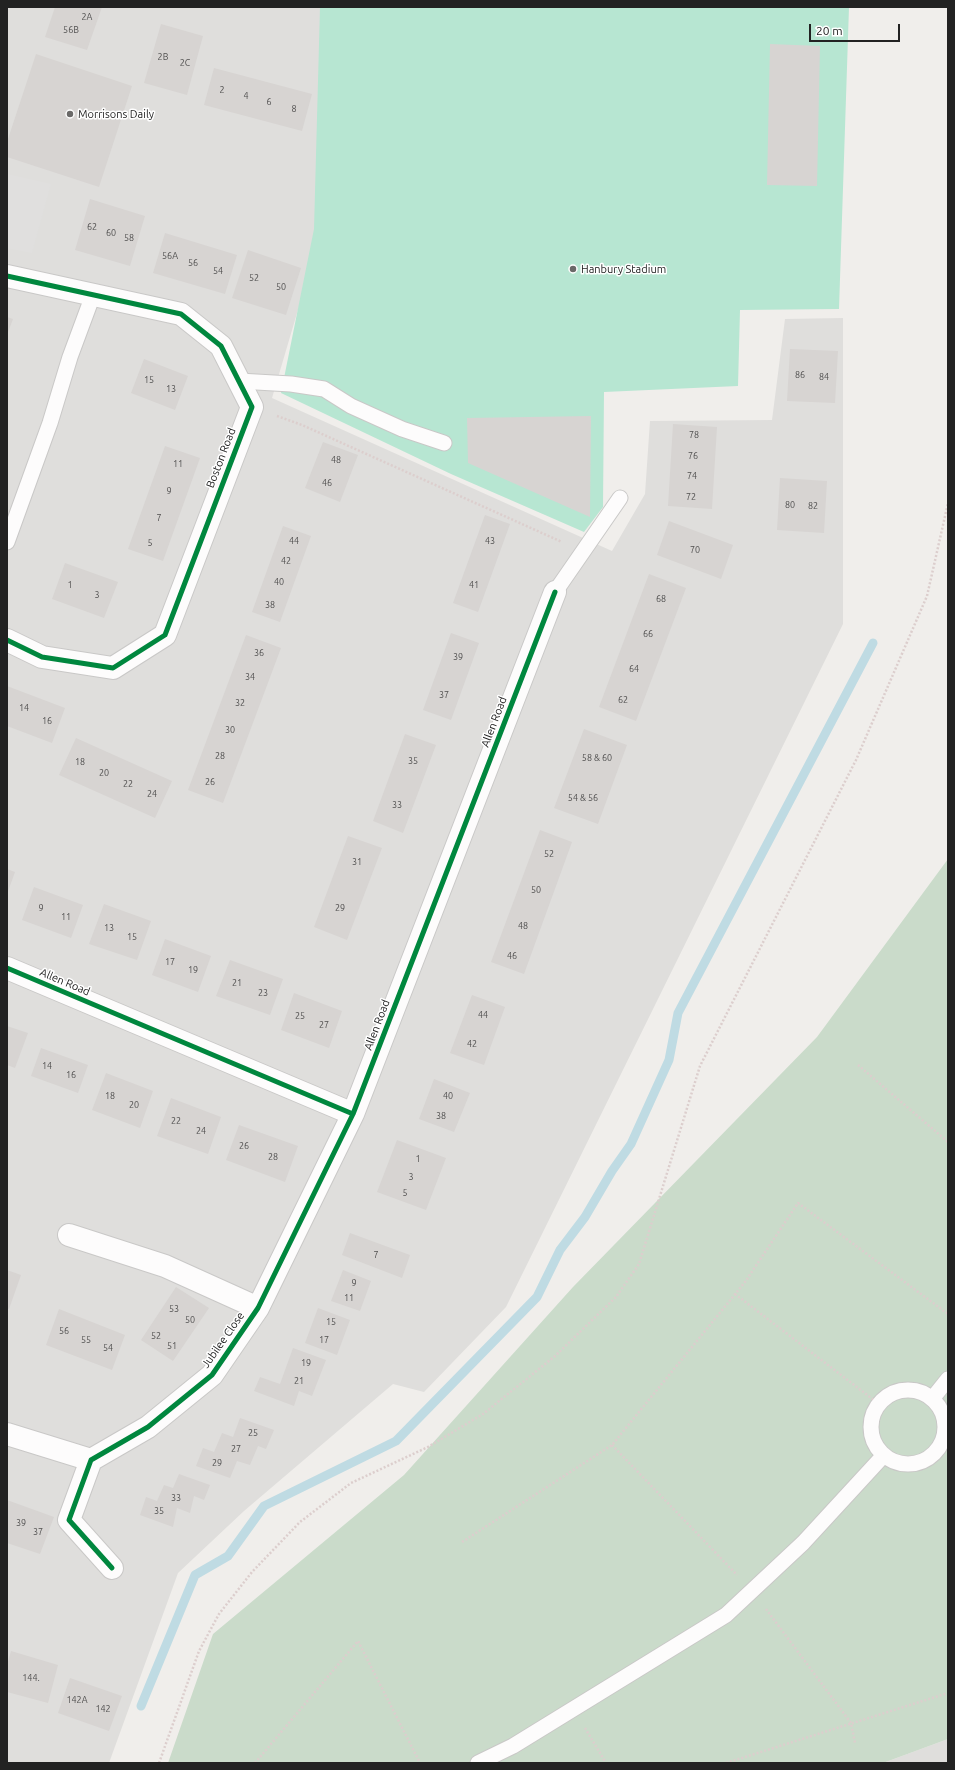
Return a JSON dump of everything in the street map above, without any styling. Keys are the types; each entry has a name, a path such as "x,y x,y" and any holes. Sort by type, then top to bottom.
{"street":[{"path":"7,276 181,314 221,346 252,407"},
{"name":"Boston Road","path":"7,640 42,657 113,668 164,635 252,407"},
{"name":"Allen Road","path":"7,968 353,1114 555,592"},
{"name":"Jubilee Close","path":"91,1460 148,1427 212,1374 258,1308 353,1114"},
{"name":"Jubilee Close","path":"69,1236 165,1266 258,1308"},
{"path":"7,1434 91,1460 69,1520 112,1568"}],"lane":[{"path":"7,542 50,423 70,357 93,294"},
{"path":"239,381 291,384 324,389 351,406 402,429 444,443"},
{"path":"555,592 620,498"},
{"path":"932,1399 948,1380"},
{"path":"898,1391 916,1391 932,1399 940,1408 944,1419 945,1431 943,1451 935,1453 924,1461 912,1464 900,1463 889,1459 879,1450 873,1440 871,1427 873,1415 879,1404 888,1396 898,1391"},
{"path":"478,1763 513,1746 726,1615 803,1543 884,1455"}],"path":[{"path":"252,407 302,426 583,551"},
{"path":"159,1763 199,1651 219,1614 252,1572 300,1522 351,1483 428,1447 483,1414 565,1346 616,1297 639,1264 700,1066 856,760 927,596 948,503"},
{"path":"858,1066 948,1142"},
{"path":"462,1542 612,1446 745,1282 798,1203 948,1314"},
{"path":"735,1294 879,1404"},
{"path":"255,1763 358,1641 420,1763"},
{"path":"726,1763 948,1693"},
{"path":"573,1709 606,1763"}],"shaded area":[{"path":"7,7 323,7 320,235 272,398 612,551 645,494 650,421 772,420 785,319 843,318 843,624 506,1307 424,1392 393,1384 244,1511 178,1573 109,1763 7,1763"},
{"path":"7,174 51,184 32,253 7,248"},
{"path":"948,1739 948,1763 883,1763"}],"green space":[{"name":"Hanbury Stadium","path":"320,7 849,7 839,309 740,310 738,386 604,392 603,507 584,532 451,474 281,393 314,229"},
{"path":"948,859 948,1739 883,1763 168,1763 213,1634 404,1475 573,1287 817,1037"}],"building":[{"path":"55,7 102,7 87,50 45,37"},
{"path":"161,24 203,36 187,95 144,83"},
{"path":"770,44 820,46 817,186 767,185"},
{"name":"Morrisons Daily","path":"36,54 132,86 99,187 7,157 7,142"},
{"path":"214,68 312,94 302,131 204,105"},
{"path":"90,199 145,216 130,266 75,250"},
{"path":"165,233 237,255 225,294 153,273"},
{"path":"248,250 301,268 286,315 232,298"},
{"path":"7,317 13,319 7,335"},
{"path":"790,349 838,351 835,403 787,401"},
{"path":"144,359 188,376 175,410 131,393"},
{"path":"591,416 590,517 468,463 467,418"},
{"path":"673,424 717,427 712,509 668,506"},
{"path":"323,442 358,455 340,502 305,488"},
{"path":"165,446 200,458 163,561 128,549"},
{"path":"780,478 827,481 824,533 777,530"},
{"path":"485,515 510,524 478,612 453,603"},
{"path":"669,521 733,545 721,579 657,555"},
{"path":"283,526 311,536 280,622 252,612"},
{"path":"65,563 118,582 104,618 52,599"},
{"path":"649,574 686,588 636,721 599,707"},
{"path":"451,633 479,643 451,720 423,710"},
{"path":"246,635 281,648 223,803 188,790"},
{"path":"7,686 65,708 52,743 7,726"},
{"path":"584,729 627,745 598,824 554,808"},
{"path":"405,734 436,745 403,833 373,821"},
{"path":"76,738 172,781 155,818 59,775"},
{"path":"540,830 572,842 524,974 491,962"},
{"path":"348,836 382,848 347,940 314,927"},
{"path":"7,869 15,872 7,894"},
{"path":"34,887 83,905 71,938 22,920"},
{"path":"104,904 151,921 137,960 89,944"},
{"path":"165,939 211,956 198,992 152,975"},
{"path":"230,960 283,979 270,1015 216,996"},
{"path":"294,993 342,1011 329,1048 281,1030"},
{"path":"472,995 505,1007 484,1065 450,1053"},
{"path":"7,1026 28,1033 15,1068 7,1065"},
{"path":"41,1048 88,1065 78,1093 31,1076"},
{"path":"106,1073 153,1091 140,1128 92,1110"},
{"path":"434,1079 470,1093 454,1132 419,1119"},
{"path":"171,1098 221,1117 208,1154 157,1136"},
{"path":"239,1125 298,1146 285,1182 226,1160"},
{"path":"397,1140 446,1158 426,1210 377,1192"},
{"path":"350,1233 410,1255 402,1278 342,1255"},
{"path":"7,1270 21,1275 9,1309 7,1308"},
{"path":"343,1270 371,1281 360,1311 331,1301"},
{"path":"176,1287 209,1308 173,1361 141,1340"},
{"path":"318,1308 350,1320 337,1355 305,1343"},
{"path":"59,1309 125,1335 112,1370 46,1345"},
{"path":"293,1348 326,1360 312,1396 299,1391 294,1406 254,1391 260,1377 280,1384"},
{"path":"240,1418 274,1430 266,1449 258,1446 250,1465 237,1461 230,1478 196,1466 203,1448 214,1452 222,1433 233,1437"},
{"path":"179,1474 210,1485 204,1500 194,1496 190,1513 177,1508 173,1527 140,1515 146,1497 157,1501 164,1485 173,1488"},
{"path":"7,1500 54,1517 40,1554 7,1543"},
{"path":"11,1651 58,1665 48,1703 7,1692 7,1665"},
{"path":"70,1678 122,1696 109,1731 58,1713"}],"waterway":[{"path":"141,1706 195,1575 228,1556 264,1506 396,1441 537,1297 560,1250 585,1217 612,1171 631,1144 669,1060 678,1013 873,643"}],"cycle path":[{"path":"7,276 181,314 221,346 252,407 165,635 113,668 42,657 7,640"},
{"path":"7,968 353,1114 555,592"},
{"path":"112,1568 69,1520 91,1460 148,1427 212,1375 258,1308 353,1114"}],"place":[{"name":"Morrisons Daily","path":"70,114"},
{"name":"Hanbury Stadium","path":"573,269"}]}
